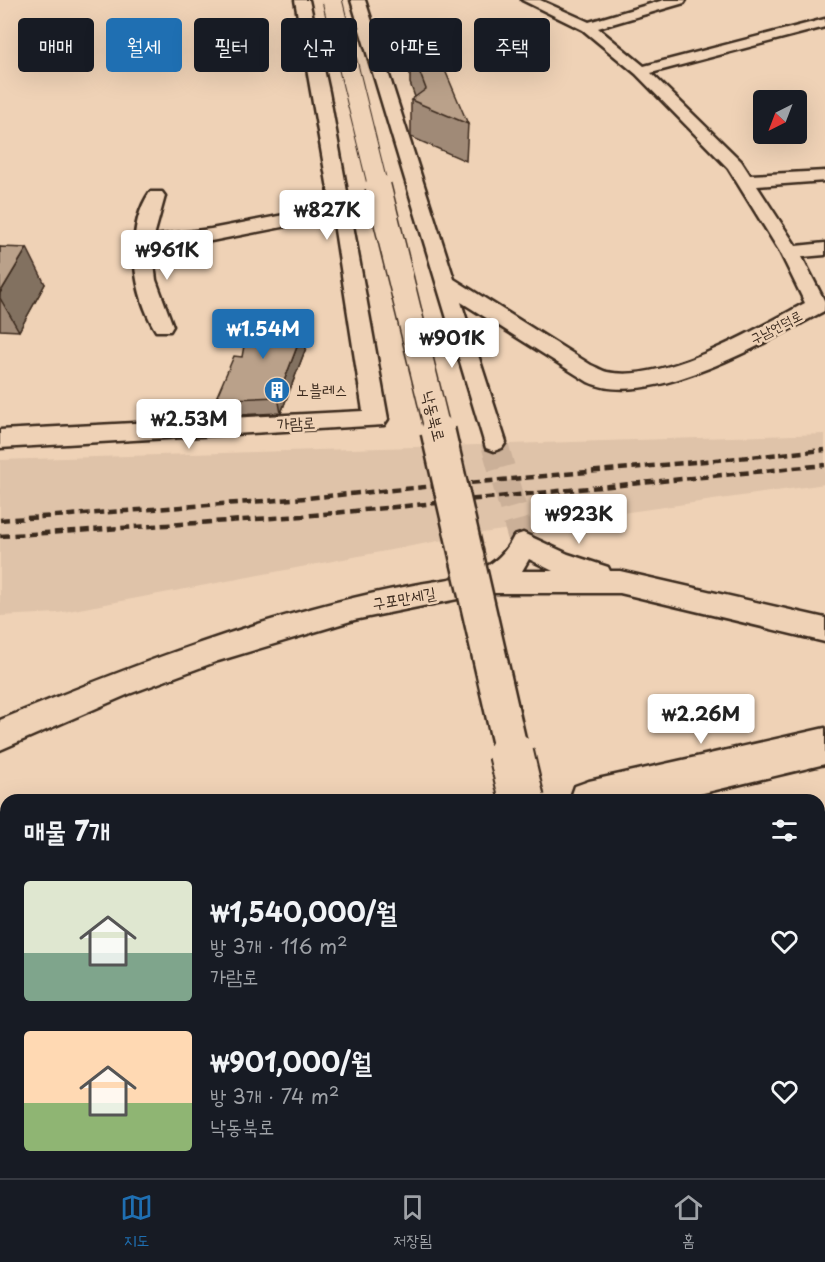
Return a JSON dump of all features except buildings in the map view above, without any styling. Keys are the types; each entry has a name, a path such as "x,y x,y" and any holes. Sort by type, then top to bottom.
{"main road":[{"name":"낙동북로","path":"332,0 451,483 521,794"},
{"path":"615,794 825,746"}],"street":[{"path":"142,243 211,235 341,210 302,0"},
{"path":"358,0 494,442"},
{"name":"구남언덕로","path":"447,284 583,370 601,379 620,382 676,371 740,345 817,306 790,252 735,165 641,71 588,27 529,0"},
{"path":"588,27 679,0"},
{"path":"641,71 825,23"},
{"path":"747,181 825,176"},
{"path":"156,196 142,243 146,280 163,326"},
{"name":"가람로","path":"0,440 376,418 341,210"},
{"path":"790,252 825,249"},
{"path":"487,582 515,561 523,543 560,562 620,582"},
{"name":"구포만세길","path":"0,735 120,684 217,648 354,608 487,582 620,582 825,630"}],"shaded area":[{"path":"825,434 825,484 475,534 58,613 0,616 0,460"}],"tunnel":[{"path":"494,442 523,544"}],"railway":[{"path":"0,520 306,498 825,450"},
{"path":"0,536 303,516 825,465"}],"place":[{"name":"노블레스","path":"277,390"}]}
